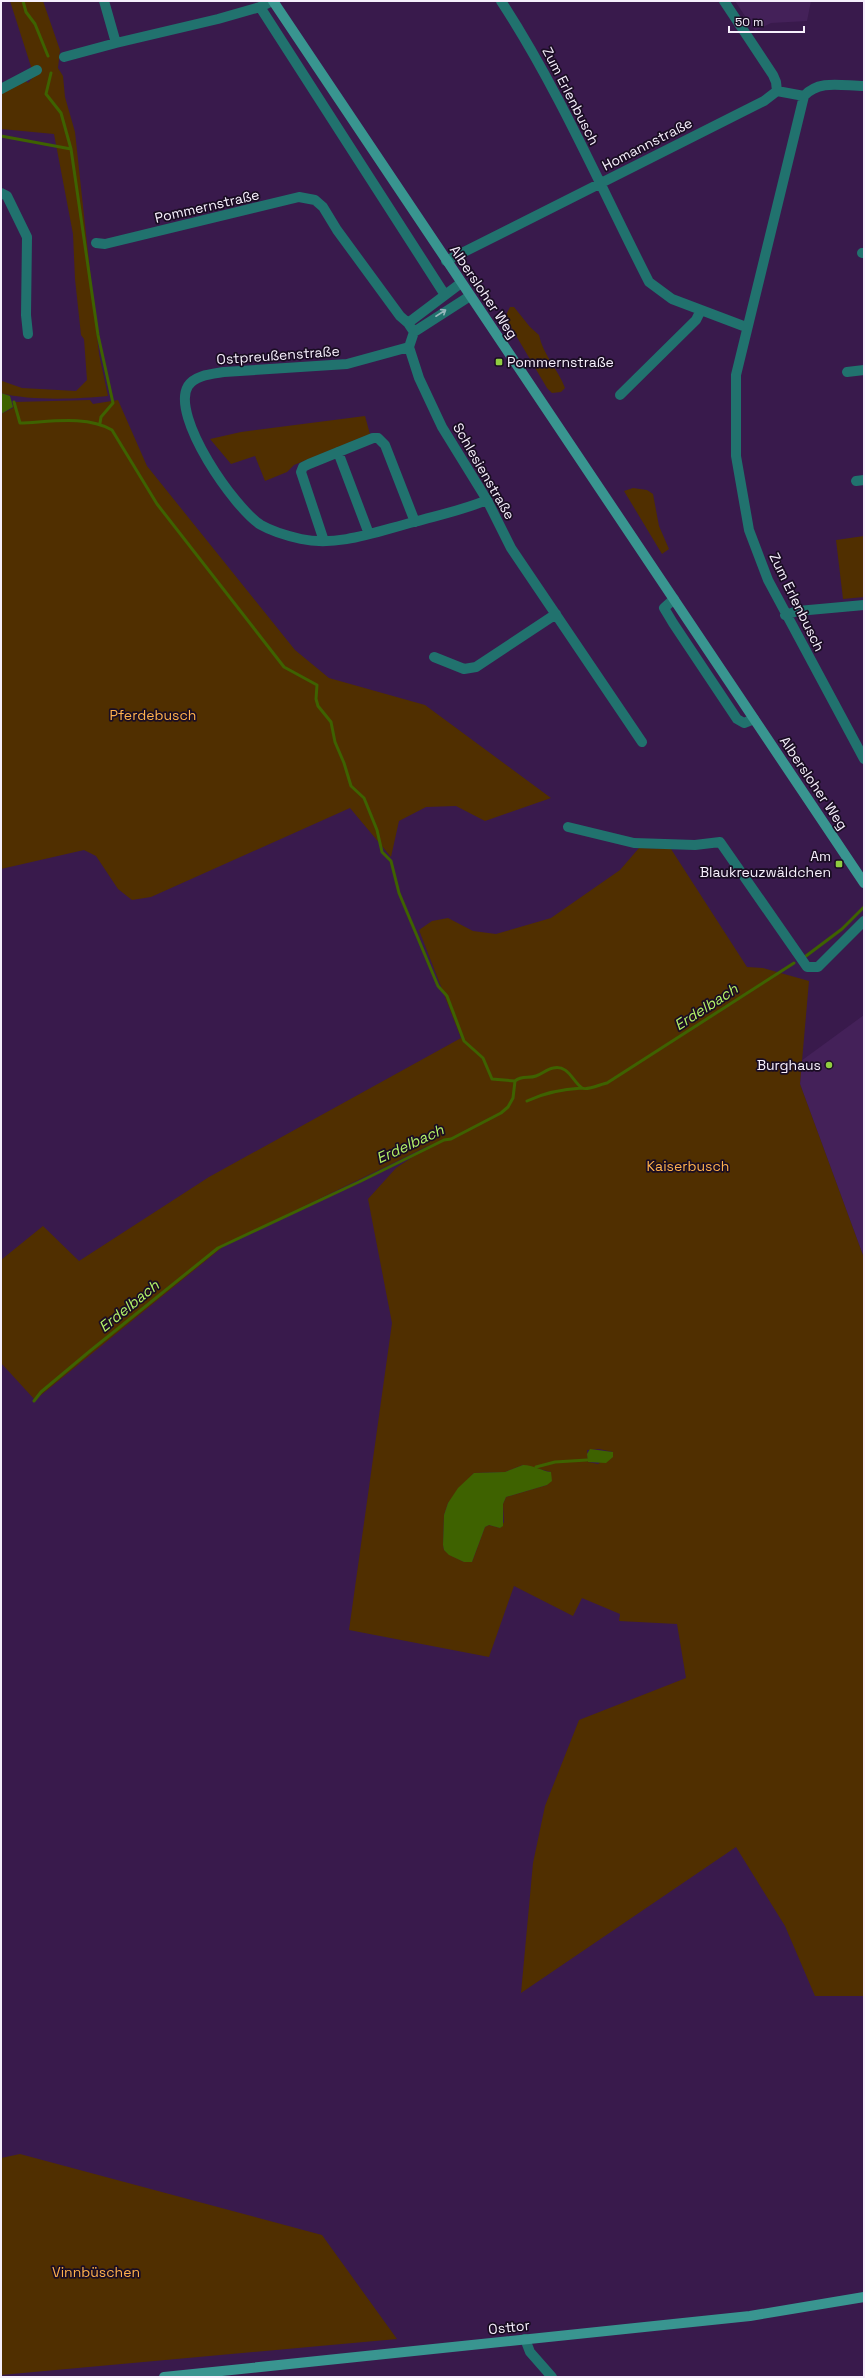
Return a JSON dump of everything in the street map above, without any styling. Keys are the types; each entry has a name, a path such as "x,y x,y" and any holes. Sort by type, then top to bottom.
{"main road":[{"name":"Albersloher Weg","path":"272,1 864,883"},
{"name":"Osttor","path":"164,2377 750,2316 861,2297"}],"street":[{"path":"104,1 116,43"},
{"path":"64,57 260,7 272,1"},
{"name":"Zum Erlenbusch","path":"501,1 526,39 554,90 649,282 672,299 746,327"},
{"path":"724,1 773,75 777,90 804,96 815,87 824,85 864,86"},
{"path":"260,7 445,294"},
{"path":"1,89 37,70"},
{"name":"Homannstraße","path":"446,261 764,101 777,90"},
{"name":"Zum Erlenbusch","path":"804,96 772,234 746,327 736,375 736,456 749,530 768,580 785,615 864,759"},
{"path":"1,193 7,196 28,237 26,315 28,334"},
{"name":"Pommernstraße","path":"96,242 105,244 125,240 299,197 315,200 323,207 337,230 400,316 408,323"},
{"path":"414,332 408,323 445,294 461,284"},
{"path":"409,347 414,332 470,296"},
{"path":"620,395 696,320 701,310"},
{"name":"Schlesienstraße","path":"409,347 425,392 442,427 487,500 511,548 642,742"},
{"name":"Ostpreußenstraße","path":"409,347 347,364 224,372 199,378 188,388 184,400 190,425 226,488 242,509 261,525 276,532 302,539 324,541 369,534 461,511 487,500"},
{"path":"847,372 864,370"},
{"path":"324,541 301,472 303,467 373,438 382,440 386,444 415,522"},
{"path":"338,452 369,534"},
{"path":"674,599 666,604 664,610 681,636 737,719 744,723 754,719"},
{"path":"785,615 798,611 864,605"},
{"path":"434,657 464,669 476,667 556,614"},
{"path":"568,827 634,843 695,845 720,842 807,967 818,966 864,921"},
{"path":"525,2339 530,2352 552,2377"}],"shaded area":[{"path":"735,1 811,1 807,21 771,23 755,31"},
{"path":"1,393 10,396 13,407 1,414"},
{"path":"864,1015 864,1258 800,1084 801,1061"},
{"path":"590,1449 613,1452 613,1457 606,1463 588,1462 587,1454"},
{"path":"523,1465 551,1472 552,1481 547,1485 506,1497 503,1504 503,1526 500,1528 489,1525 485,1527 472,1562 464,1562 449,1555 444,1550 443,1545 444,1515 448,1503 458,1488 474,1473 505,1472"}],"green space":[{"path":"10,1 43,1 60,50 58,68 63,76 65,97 75,132 99,354 108,396 83,398 40,398 12,396 1,393 2,381 22,388 76,391 87,380 84,339 81,335 75,279 73,234 54,134 1,129 1,93 25,80 28,83 34,76"},
{"path":"510,307 514,307 530,327 539,335 547,356 565,388 561,392 552,393 547,388 505,317"},
{"name":"Pferdebusch","path":"90,400 93,404 118,400 147,466 295,650 329,678 425,705 551,798 485,821 456,806 426,807 399,821 391,857 350,808 151,897 132,900 118,889 96,856 84,850 1,869 1,414 13,408 14,402"},
{"path":"365,416 370,434 294,465 287,472 265,481 255,456 231,464 210,439 241,432"},
{"path":"633,488 647,490 653,494 659,526 669,549 662,554 624,491"},
{"path":"864,536 864,597 843,599 836,540"},
{"name":"Kaiserbusch","path":"639,848 671,849 747,967 763,968 809,981 800,1084 864,1258 864,1996 815,1996 785,1926 736,1847 521,1993 533,1863 545,1806 579,1720 686,1678 677,1624 619,1621 620,1614 582,1598 573,1616 514,1586 489,1657 349,1630 392,1323 368,1199 396,1168 432,1144 225,1245 35,1400 1,1363 1,1260 43,1226 79,1261 209,1177 461,1038 419,930 432,921 448,918 473,931 496,934 551,918 620,870","holes":["599,1449 613,1452 598,1464 588,1462 587,1450","523,1465 551,1472 547,1485 506,1497 503,1504 504,1522 500,1528 489,1525 485,1527 472,1562 464,1562 450,1555 444,1550 444,1515 448,1503 474,1473 505,1472"]},
{"name":"Vinnbüschen","path":"20,2154 322,2235 397,2339 1,2375 1,2158"}],"waterway":[{"path":"23,1 26,12 35,24 48,56"},
{"path":"51,73 46,94 61,113 71,149 98,335 113,403 101,417 100,423"},
{"path":"1,136 71,149"},
{"path":"14,402 20,423 67,420 91,422 112,430 157,504 284,667 317,685 316,699 318,706 331,722 335,742 344,763 351,786 364,798 377,830 382,852 391,861 399,893 438,986 447,996 464,1041 483,1058 492,1079 515,1081"},
{"name":"Erdelbach","path":"806,956 842,929 864,907"},
{"name":"Erdelbach","path":"34,1401 41,1392 90,1351 218,1248 361,1181 444,1140 451,1139 501,1113 508,1107 513,1098 515,1081 518,1079 533,1077 558,1067 570,1074 584,1089 607,1083 794,963"},
{"path":"527,1101 541,1095 568,1089 582,1088"},
{"path":"536,1467 555,1462 587,1460"}],"place":[{"name":"Pommernstraße","path":"499,362"},
{"name":"Am Blaukreuzwäldchen","path":"839,864"},
{"name":"Burghaus","path":"829,1065"}]}
